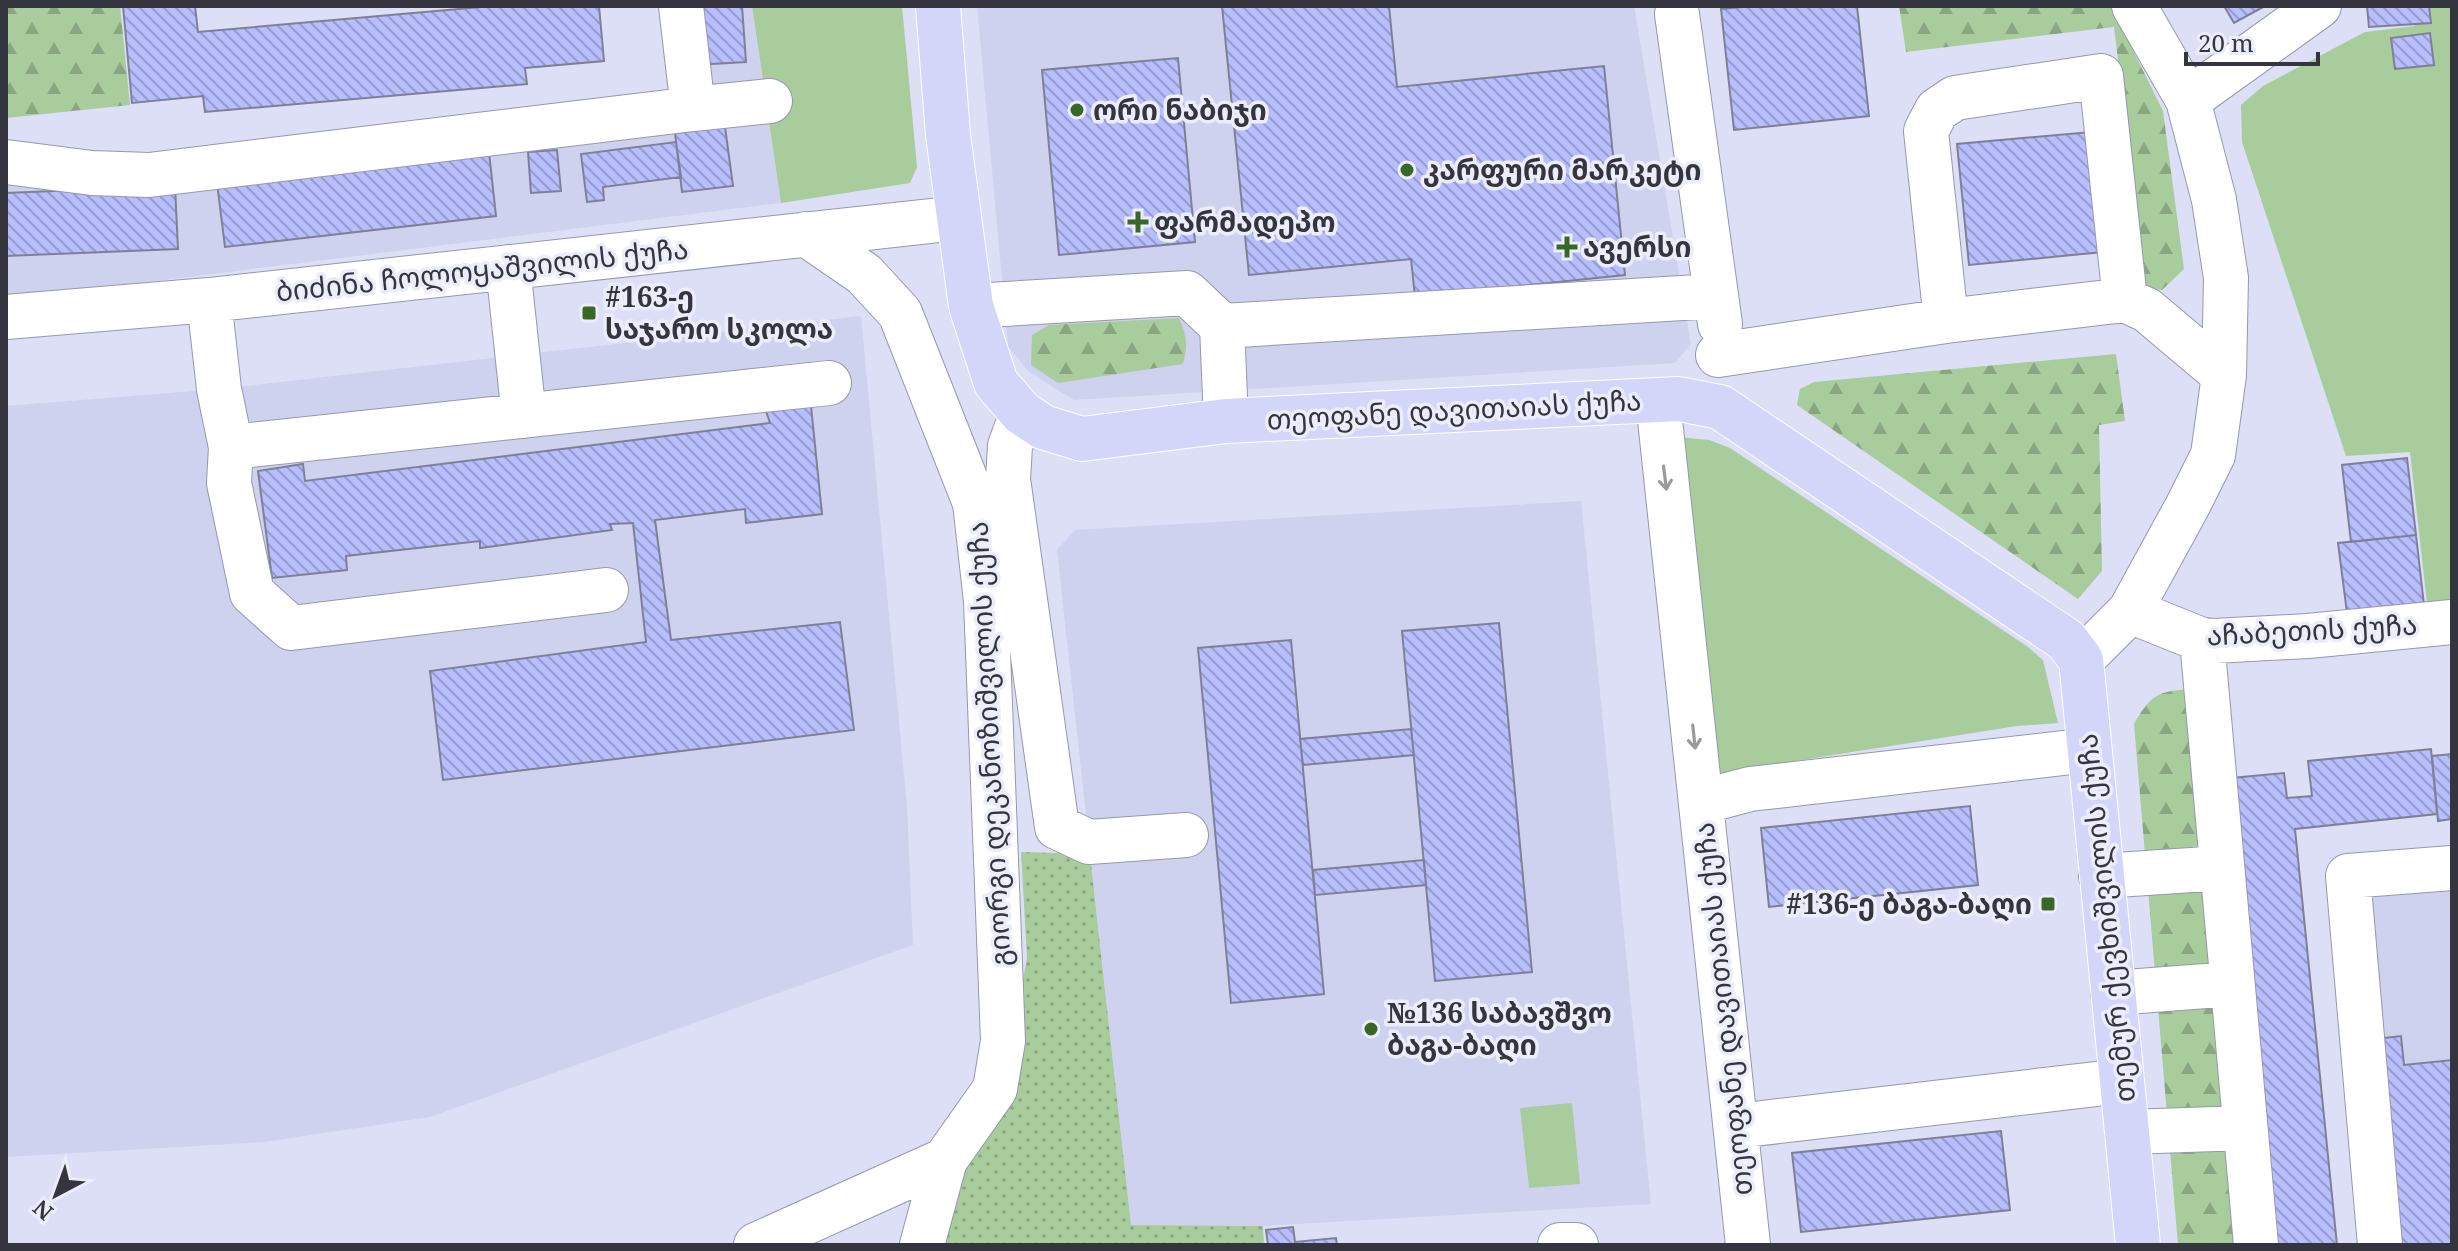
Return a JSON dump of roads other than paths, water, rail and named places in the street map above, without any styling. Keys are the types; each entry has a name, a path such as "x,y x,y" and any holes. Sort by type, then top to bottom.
{"main road":[{"name":"თეოფანე დავითაიას ქუჩა","path":"938,6 948,135 971,306 996,383 1022,413 1043,427 1082,439 1226,421 1669,400"},
{"path":"1669,400 1720,407 2027,612 2066,640 2081,660"},
{"name":"თემურ ქევხიშვილის ქუჩა","path":"2081,660 2138,1245"}],"street":[{"path":"681,6 693,109"},
{"path":"2081,660 2130,611 2213,455 2224,375 2226,278 2214,200 2188,100 2134,6"},
{"path":"2188,100 2319,6"},
{"path":"1669,400 1711,369 1722,335 1677,14"},
{"path":"1946,321 1926,131 1937,110 1955,98 2101,76 2125,300"},
{"path":"6,162 92,173 149,175 770,101"},
{"name":"ბიძინა ჩოლოყაშვილის ქუჩა","path":"6,317 209,300 958,218"},
{"name":"გიორგი დეკანოზიშვილის ქუჩა","path":"806,234 864,274 900,313 975,503 986,601 1003,1041 995,1089 945,1160 922,1245"},
{"path":"508,267 524,416"},
{"path":"971,306 1187,293 1222,326 1226,421"},
{"path":"1222,326 1715,296"},
{"path":"209,300 219,389 231,447 229,483 252,593 291,628 606,590"},
{"path":"1718,355 1946,321 2125,300 2147,310 2224,375"},
{"path":"231,447 829,383"},
{"name":"თეოფანე დავითაიას ქუჩა","path":"1669,400 1701,802 1748,1245"},
{"path":"1022,413 1010,446 1008,479 1057,827 1089,842 1186,835"},
{"name":"აჩაბეთის ქუჩა","path":"2130,611 2202,640 2308,636 2452,622"},
{"path":"2202,640 2256,1245"},
{"path":"1701,802 1750,789 2089,750"},
{"path":"2101,876 2222,868"},
{"path":"2380,1245 2348,876 2452,868"},
{"path":"2113,993 2232,984"},
{"path":"1737,1126 2122,1081"},
{"path":"2127,1132 2245,1128"},
{"path":"756,1245 945,1160"},
{"path":"1560,1245 1576,1245"}],"place":[{"name":"ორი ნაბიჯი","path":"1077,110"},
{"name":"კარფური მარკეტი","path":"1407,170"},
{"name":"ფარმადეპო","path":"1138,222"},
{"name":"ავერსი","path":"1567,247"},
{"name":"#163-ე საჯარო სკოლა","path":"589,313"},
{"name":"#136-ე ბაგა-ბაღი","path":"2048,904"},
{"name":"№136 საბავშვო ბაგა-ბაღი","path":"1371,1029"}]}
